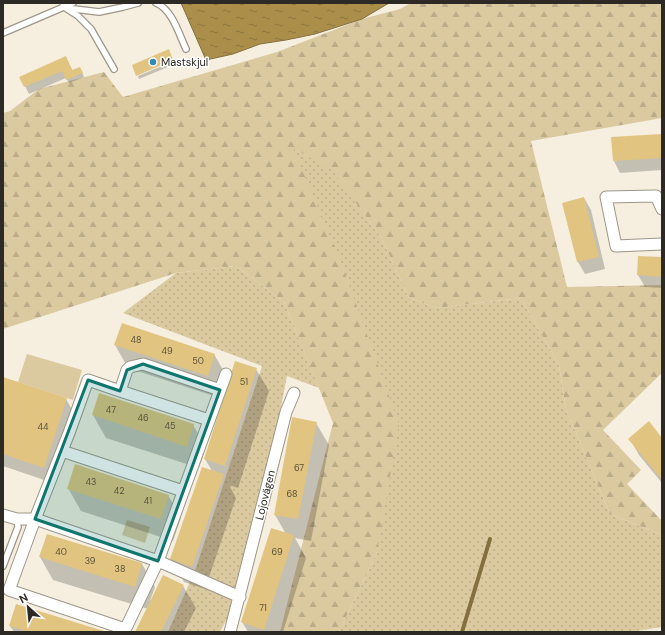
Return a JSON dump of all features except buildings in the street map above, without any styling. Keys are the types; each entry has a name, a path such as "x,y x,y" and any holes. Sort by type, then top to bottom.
{"street":[{"path":"662,209 656,196 606,197 616,246 662,244"},
{"path":"120,391 127,370 135,365 143,364 220,390"},
{"path":"209,420 88,380 9,590 124,630 158,561 226,374"},
{"name":"Lojovägen","path":"230,632 240,598 286,412 294,393"},
{"path":"62,451 184,491"},
{"path":"3,515 17,519 35,519 158,561 240,598"}],"lane":[{"path":"3,33 64,5 73,3"},
{"path":"64,5 99,12 138,3"},
{"path":"156,3 171,16 186,48"},
{"path":"64,5 78,16 91,30 114,69"},
{"path":"3,566 18,527 17,519"}],"highlighted area":[{"path":"143,364 220,390 158,561 35,519 88,380 120,391 127,370"}],"green space":[{"path":"411,3 662,3 662,118 531,141 567,287 662,285 662,373 603,430 641,470 627,484 662,521 662,535 610,514 566,409 559,365 521,298 437,308 409,298 381,237 332,170 293,148 341,262 399,424 377,552 339,632 280,632 333,423 284,302 236,266 176,273 3,329 3,113 10,111 39,89 104,72 123,97 277,52 362,19 400,9"},
{"path":"293,148 332,169 381,237 409,298 437,308 521,298 559,365 566,409 610,514 662,535 662,627 630,632 339,632 377,552"},
{"path":"236,266 284,302 319,388 287,376 273,447 229,615 220,632 168,632 196,568 262,366 123,313 176,273"},
{"path":"27,354 82,370 73,400 18,382"},
{"path":"127,520 150,527 145,543 122,535"}],"water":[{"path":"181,3 389,3 362,19 315,34 260,44 233,54 206,60"}],"waterway":[{"path":"462,632 490,539"}],"place":[{"name":"Mastskjul","path":"153,62"}]}
